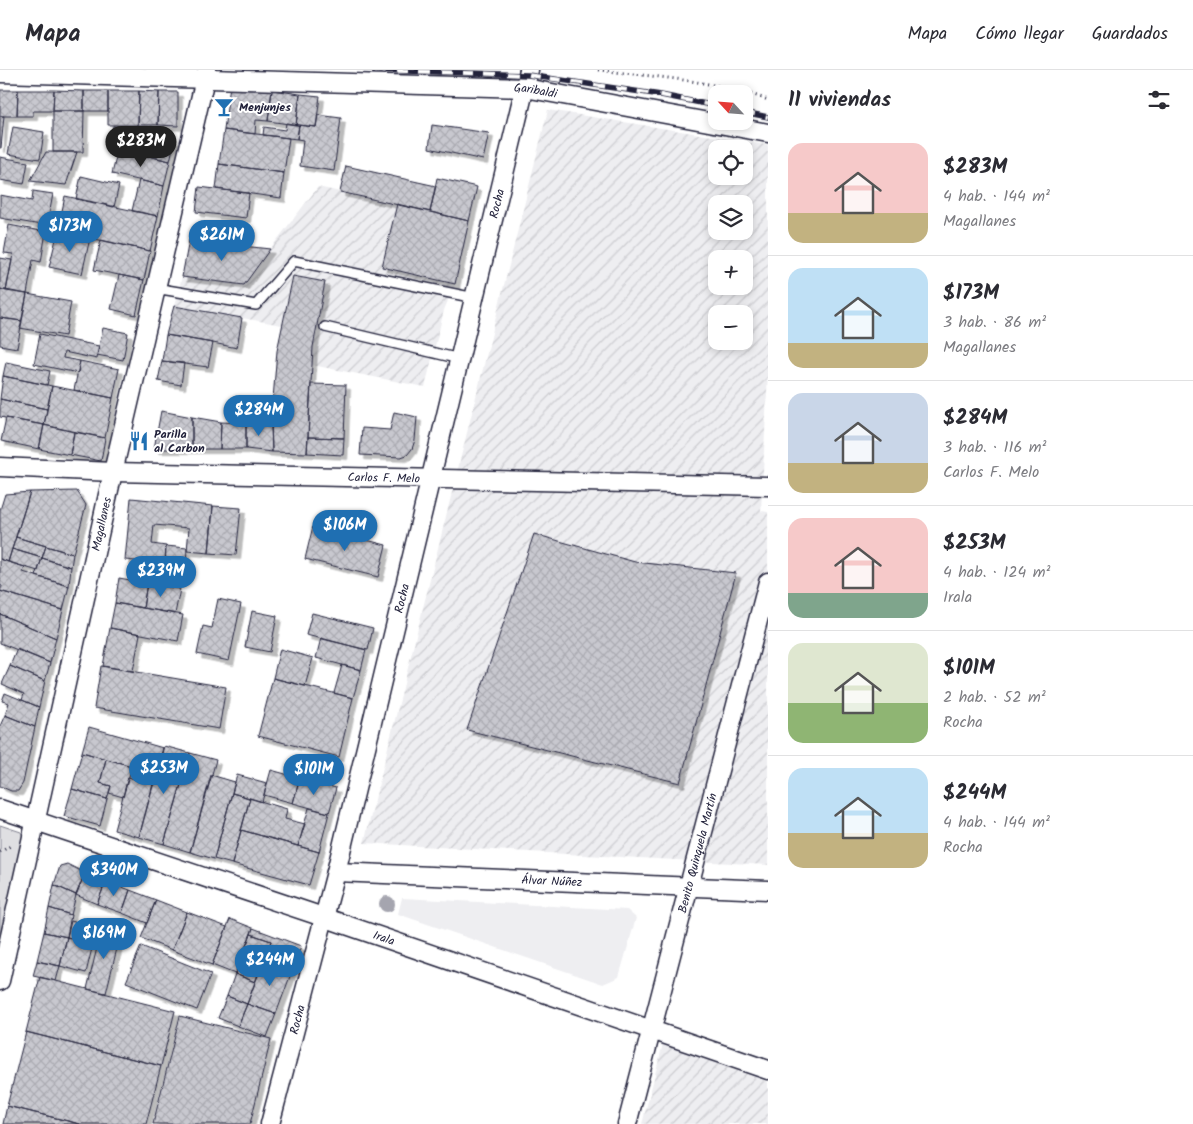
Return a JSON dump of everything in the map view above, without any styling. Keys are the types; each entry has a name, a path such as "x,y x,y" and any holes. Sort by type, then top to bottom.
{"street":[{"name":"Rocha","path":"270,1124 336,872 529,70"},
{"name":"Garibaldi","path":"0,73 207,74 525,88 768,133"},
{"name":"Magallanes","path":"0,981 113,472 207,74"},
{"name":"Carlos F. Melo","path":"0,467 113,472 768,486"},
{"name":"Benito Quinquela Martín","path":"627,1124 768,582"},
{"name":"Irala","path":"0,810 323,917 768,1070"},
{"name":"Álvar Núñez","path":"336,872 768,890"}],"lane":[{"path":"156,288 256,305 294,261 475,298"},
{"path":"325,327 460,359"}],"path":[{"path":"598,70 709,85 747,92 768,100"}],"shaded area":[{"path":"548,110 737,140 708,140 708,185 753,185 753,143 768,145 768,372 761,511 768,512 768,865 364,843"},
{"path":"318,187 469,221 455,284 444,310 425,387 312,365 307,453 272,452 271,423 277,351 282,325 174,306 182,277 244,285"},
{"path":"0,825 21,832 26,845 0,958"},
{"path":"402,898 627,910 636,918 619,977 603,984 398,914"},
{"path":"663,1044 768,1082 768,1124 642,1124"}],"building":[{"path":"230,85 272,90 268,121 256,120 255,134 224,130"},
{"path":"0,90 18,90 17,116 0,116"},
{"path":"18,90 54,90 53,111 33,111 33,116 17,116"},
{"path":"54,90 84,91 84,111 53,111"},
{"path":"272,90 300,94 296,125 268,121"},
{"path":"84,91 108,91 108,111 84,111"},
{"path":"108,91 139,91 138,125 108,125"},
{"path":"139,91 159,92 158,125 138,125"},
{"path":"159,92 178,92 178,126 158,125"},
{"path":"300,94 320,96 316,127 296,125"},
{"path":"53,111 84,111 83,152 53,152"},
{"path":"318,115 341,118 334,171 300,166 303,140 297,139 299,125 316,127"},
{"path":"0,116 4,116 1,148 0,148"},
{"path":"286,123 299,125 297,139 263,135 264,127 285,130"},
{"path":"432,125 489,133 483,160 429,148"},
{"path":"113,126 142,132 142,129 156,132 156,135 175,139 170,161 109,147"},
{"path":"13,127 44,132 40,159 8,154"},
{"path":"224,130 289,138 284,173 219,164"},
{"path":"118,149 170,161 164,186 112,174"},
{"path":"46,152 77,152 66,185 30,181"},
{"path":"0,157 28,162 24,184 0,180"},
{"path":"219,164 284,173 281,198 216,189"},
{"path":"346,166 436,186 430,212 340,192"},
{"path":"81,176 119,185 114,207 76,199"},
{"path":"437,178 477,187 469,221 430,212"},
{"path":"139,180 164,186 158,216 132,211"},
{"path":"199,187 249,193 246,218 196,212"},
{"path":"33,191 53,194 47,226 0,218 0,195 32,201"},
{"path":"65,196 158,216 150,251 58,231"},
{"path":"397,204 469,221 455,284 382,267"},
{"path":"9,225 46,232 41,262 33,260 27,294 6,291 13,254 4,253"},
{"path":"58,231 90,238 82,274 49,267"},
{"path":"101,240 150,251 144,280 94,270"},
{"path":"189,240 270,249 244,285 182,277"},
{"path":"0,258 12,260 6,291 0,289"},
{"path":"119,275 144,280 136,315 111,309"},
{"path":"293,276 325,282 313,347 307,453 272,452 271,423 277,351"},
{"path":"0,289 27,294 22,321 0,318"},
{"path":"27,294 71,302 65,336 20,328"},
{"path":"174,306 242,318 237,348 166,335"},
{"path":"0,318 22,321 17,348 0,345"},
{"path":"103,328 128,333 123,360 97,355"},
{"path":"40,334 99,346 97,359 64,352 63,358 80,361 78,373 34,364"},
{"path":"166,335 213,343 208,367 162,361"},
{"path":"80,361 119,369 113,398 74,390"},
{"path":"162,361 184,363 181,385 158,381"},
{"path":"6,362 50,371 47,385 3,376"},
{"path":"3,376 52,386 47,409 0,399"},
{"path":"311,384 346,385 344,438 308,437"},
{"path":"52,386 113,398 105,438 44,425"},
{"path":"0,399 47,409 44,425 0,417"},
{"path":"161,411 192,417 192,449 154,449"},
{"path":"394,412 417,417 415,440 412,449 407,455 401,457 360,455 362,428 390,430"},
{"path":"192,417 221,422 220,449 192,449"},
{"path":"6,418 44,425 39,449 1,441"},
{"path":"221,422 246,423 246,449 220,449"},
{"path":"246,423 271,423 272,452 246,449"},
{"path":"44,425 74,432 70,455 39,449"},
{"path":"74,432 105,438 101,461 70,455"},
{"path":"308,437 344,438 343,455 307,453"},
{"path":"77,491 86,505 73,554 16,537 30,492"},
{"path":"30,492 8,562 0,559 0,510 5,494"},
{"path":"131,498 213,506 209,553 187,551 189,528 154,525 152,544 166,546 165,564 125,560"},
{"path":"213,506 241,508 236,555 209,553"},
{"path":"313,526 386,545 378,577 305,559"},
{"path":"534,534 635,562 736,573 680,783 467,730"},
{"path":"16,537 46,546 42,558 12,549"},
{"path":"46,546 73,554 71,567 42,558"},
{"path":"166,546 187,548 186,566 165,564"},
{"path":"12,549 42,558 38,571 8,562"},
{"path":"42,558 71,567 69,586 36,576"},
{"path":"0,559 25,567 23,572 69,586 63,610 0,591 2,586 0,585"},
{"path":"119,578 147,583 143,608 115,603"},
{"path":"147,583 180,589 175,614 143,608"},
{"path":"0,591 63,610 56,638 0,614"},
{"path":"218,599 241,604 229,661 197,654 203,626 212,628"},
{"path":"115,603 183,615 178,641 110,628"},
{"path":"252,611 277,616 270,652 245,647"},
{"path":"312,613 373,628 368,650 306,635"},
{"path":"0,614 56,638 50,663 0,643"},
{"path":"110,628 140,634 133,671 103,666"},
{"path":"321,638 366,650 361,670 316,658"},
{"path":"17,649 50,663 45,681 10,666"},
{"path":"280,649 313,658 305,686 273,678"},
{"path":"342,665 361,670 353,698 334,693"},
{"path":"10,666 45,681 39,707 22,700 24,694 2,684"},
{"path":"101,666 226,687 219,729 94,708"},
{"path":"273,678 353,698 339,757 258,736"},
{"path":"5,693 39,707 35,727 5,715 9,703 2,701"},
{"path":"5,715 35,727 23,783 18,791 11,791 0,786 0,726"},
{"path":"89,727 163,748 156,773 82,752"},
{"path":"164,746 190,753 164,844 139,837"},
{"path":"82,752 106,759 100,783 111,786 107,799 72,789"},
{"path":"190,753 216,760 190,852 164,844"},
{"path":"106,759 132,766 123,797 109,793 111,786 100,783"},
{"path":"271,770 300,778 293,803 264,795"},
{"path":"211,775 235,782 214,859 190,852"},
{"path":"237,775 267,783 262,802 232,793"},
{"path":"128,777 153,784 139,837 114,830"},
{"path":"300,778 336,788 329,813 293,803"},
{"path":"72,789 107,799 100,826 64,816"},
{"path":"232,793 250,798 232,864 214,859"},
{"path":"250,798 287,809 285,819 305,824 298,846 241,830"},
{"path":"309,808 329,813 319,852 298,846"},
{"path":"241,830 319,852 309,885 232,864"},
{"path":"67,864 85,873 76,895 54,885 60,866"},
{"path":"85,873 106,881 97,904 76,895"},
{"path":"106,881 130,890 122,913 97,904"},
{"path":"54,885 76,895 71,915 49,908"},
{"path":"130,890 156,900 147,923 122,913"},
{"path":"156,900 187,912 172,950 141,938"},
{"path":"49,908 71,915 67,937 44,932"},
{"path":"187,912 227,927 212,965 172,950"},
{"path":"230,919 253,928 235,974 212,965"},
{"path":"71,921 97,928 93,944 67,937"},
{"path":"102,927 121,932 106,993 87,989"},
{"path":"253,928 301,946 292,971 264,960 271,941 251,934"},
{"path":"44,932 67,937 60,966 37,961"},
{"path":"251,934 271,941 255,982 235,974"},
{"path":"67,937 93,944 86,973 60,966"},
{"path":"141,946 211,974 197,1010 126,982"},
{"path":"264,960 292,971 276,1014 247,1004"},
{"path":"37,961 60,966 56,981 33,976"},
{"path":"235,974 255,982 247,1004 227,996"},
{"path":"40,977 175,1011 161,1066 26,1032"},
{"path":"227,996 247,1004 238,1026 218,1018"},
{"path":"247,1004 276,1014 267,1037 238,1026"},
{"path":"180,1016 271,1039 250,1124 153,1124"},
{"path":"26,1032 161,1066 146,1124 80,1124 7,1106"},
{"path":"7,1106 80,1124 3,1124"}],"railway":[{"path":"375,70 528,75 661,95 708,104"},
{"path":"753,114 768,117"}],"place":[{"name":"Menjunjes","path":"224,107"},
{"name":"Parilla al Carbon","path":"139,441"}]}
